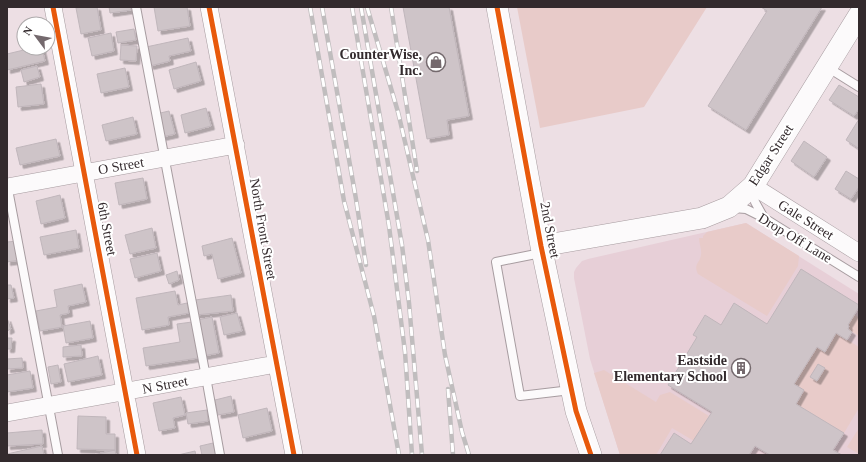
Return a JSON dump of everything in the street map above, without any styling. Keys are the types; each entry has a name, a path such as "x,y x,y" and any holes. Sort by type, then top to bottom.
{"street":[{"name":"6th Street","path":"54,7 137,455"},
{"name":"North Front Street","path":"209,7 294,455"},
{"name":"2nd Street","path":"496,7 541,250 576,411 591,455"},
{"name":"Edgar Street","path":"541,250 702,218 729,207 753,186 859,16"},
{"name":"O Street","path":"7,186 236,145"},
{"name":"Gale Street","path":"753,186 859,253"},
{"name":"N Street","path":"7,413 276,364"}],"lane":[{"path":"136,7 220,455"},
{"path":"827,67 859,87"},
{"path":"7,186 58,455"},
{"path":"753,186 755,202 764,218"},
{"name":"Drop Off Lane","path":"729,207 746,209 764,218 859,277"},
{"path":"541,250 496,262 520,396 571,390"}],"shaded area":[{"path":"517,7 707,7 644,107 540,128"},
{"path":"746,223 859,294 859,455 620,455 590,359 574,278 576,268 582,261 588,259"},
{"path":"746,223 799,256 798,266 767,316 698,274 696,268 701,253 699,238 703,238 707,232"},
{"path":"854,314 859,318 859,336 848,329 848,325"},
{"path":"836,333 859,347 859,408 844,433 796,404 804,390 794,384 817,347 825,352"},
{"path":"604,370 656,402 660,395 670,392 709,416 694,441 672,428 656,455 620,455 594,373"},
{"path":"859,428 859,454 847,447"}],"building":[{"path":"97,7 101,30 81,34 76,8"},
{"path":"109,7 131,7 131,10 110,13"},
{"path":"154,7 187,7 190,26 158,31"},
{"name":"CounterWise, Inc.","path":"403,7 449,7 469,116 447,120 449,135 427,139"},
{"path":"761,7 822,7 746,130 708,106 767,11"},
{"path":"134,29 136,40 118,43 116,32"},
{"path":"111,33 114,51 92,56 88,38"},
{"path":"188,38 191,51 169,56 170,61 150,66 146,47"},
{"path":"121,45 137,46 136,61 120,60"},
{"path":"16,52 16,56 44,56 45,61 7,70 7,54"},
{"path":"196,62 201,81 174,89 169,70"},
{"path":"37,66 40,77 24,82 21,70"},
{"path":"125,68 129,87 101,93 97,74"},
{"path":"41,84 44,104 18,107 16,87"},
{"path":"839,85 859,97 859,109 854,116 829,100"},
{"path":"206,108 211,126 185,133 181,115"},
{"path":"169,111 175,134 162,137 156,114"},
{"path":"133,117 137,134 106,141 102,125"},
{"path":"859,119 859,146 858,148 846,140"},
{"path":"56,139 60,156 20,165 16,148"},
{"path":"804,141 827,157 814,177 791,161"},
{"path":"846,171 859,179 859,187 851,199 835,189"},
{"path":"143,178 147,199 119,205 115,183"},
{"path":"60,195 65,218 41,224 36,201"},
{"path":"152,228 156,248 130,254 125,235"},
{"path":"76,230 79,248 44,255 40,237"},
{"path":"232,238 241,273 218,279 212,254 204,256 202,246"},
{"path":"18,241 20,260 7,262 7,242"},
{"path":"157,253 161,271 135,278 130,259"},
{"name":"Eastside Elementary School","path":"801,269 859,305 848,325 848,329 852,332 847,340 836,333 825,352 817,347 794,384 804,390 796,404 844,433 833,450 842,455 770,455 755,446 749,455 660,455 674,433 691,444 712,412 668,385 697,337 693,335 705,315 721,325 734,303 767,324"},
{"path":"177,271 179,280 169,284 166,275"},
{"path":"82,284 86,302 68,306 69,313 60,315 62,327 40,331 36,311 57,307 54,290"},
{"path":"7,285 11,285 14,298 7,299"},
{"path":"175,291 178,305 187,303 189,313 168,317 169,325 142,330 136,298"},
{"path":"231,295 233,311 196,315 195,300"},
{"path":"237,313 242,331 224,335 220,317"},
{"path":"212,317 219,353 203,356 197,320"},
{"path":"7,318 11,329 7,331"},
{"path":"90,321 93,338 66,343 63,326"},
{"path":"192,322 198,358 146,366 143,348 180,342 177,324"},
{"path":"7,338 12,338 11,349 7,349"},
{"path":"81,345 82,356 63,357 63,347"},
{"path":"98,356 102,375 68,382 64,364"},
{"path":"22,358 23,368 7,369 7,359"},
{"path":"818,364 825,368 817,381 810,377"},
{"path":"58,365 61,382 51,384 48,367"},
{"path":"30,371 33,388 7,392 7,375"},
{"path":"231,396 234,412 218,415 215,400"},
{"path":"181,397 185,415 173,418 175,428 159,431 153,403"},
{"path":"267,408 272,431 243,438 238,415"},
{"path":"207,410 208,421 188,424 186,413"},
{"path":"78,416 106,417 106,434 115,434 115,450 77,449"},
{"path":"42,430 43,444 7,446 7,433"},
{"path":"213,443 216,455 202,455 200,446"},
{"path":"42,446 44,455 7,455 7,454"},
{"path":"115,450 116,455 93,455"},
{"path":"195,451 196,455 178,455"}],"railway":[{"path":"310,7 344,201 374,316 399,455"},
{"path":"322,7 356,199 366,265"},
{"path":"352,7 389,226 405,352 412,455"},
{"path":"361,7 402,245 409,303 422,455"},
{"path":"367,7 398,112 428,240 445,355 462,432 469,455"},
{"path":"391,7 417,171"},
{"path":"448,389 453,455"}],"cycle path":[{"path":"53,7 137,455"},
{"path":"209,7 294,455"},
{"path":"497,7 541,246 576,411 591,455"}],"place":[{"name":"CounterWise, Inc.","path":"436,62"},
{"name":"Eastside Elementary School","path":"741,368"}]}
